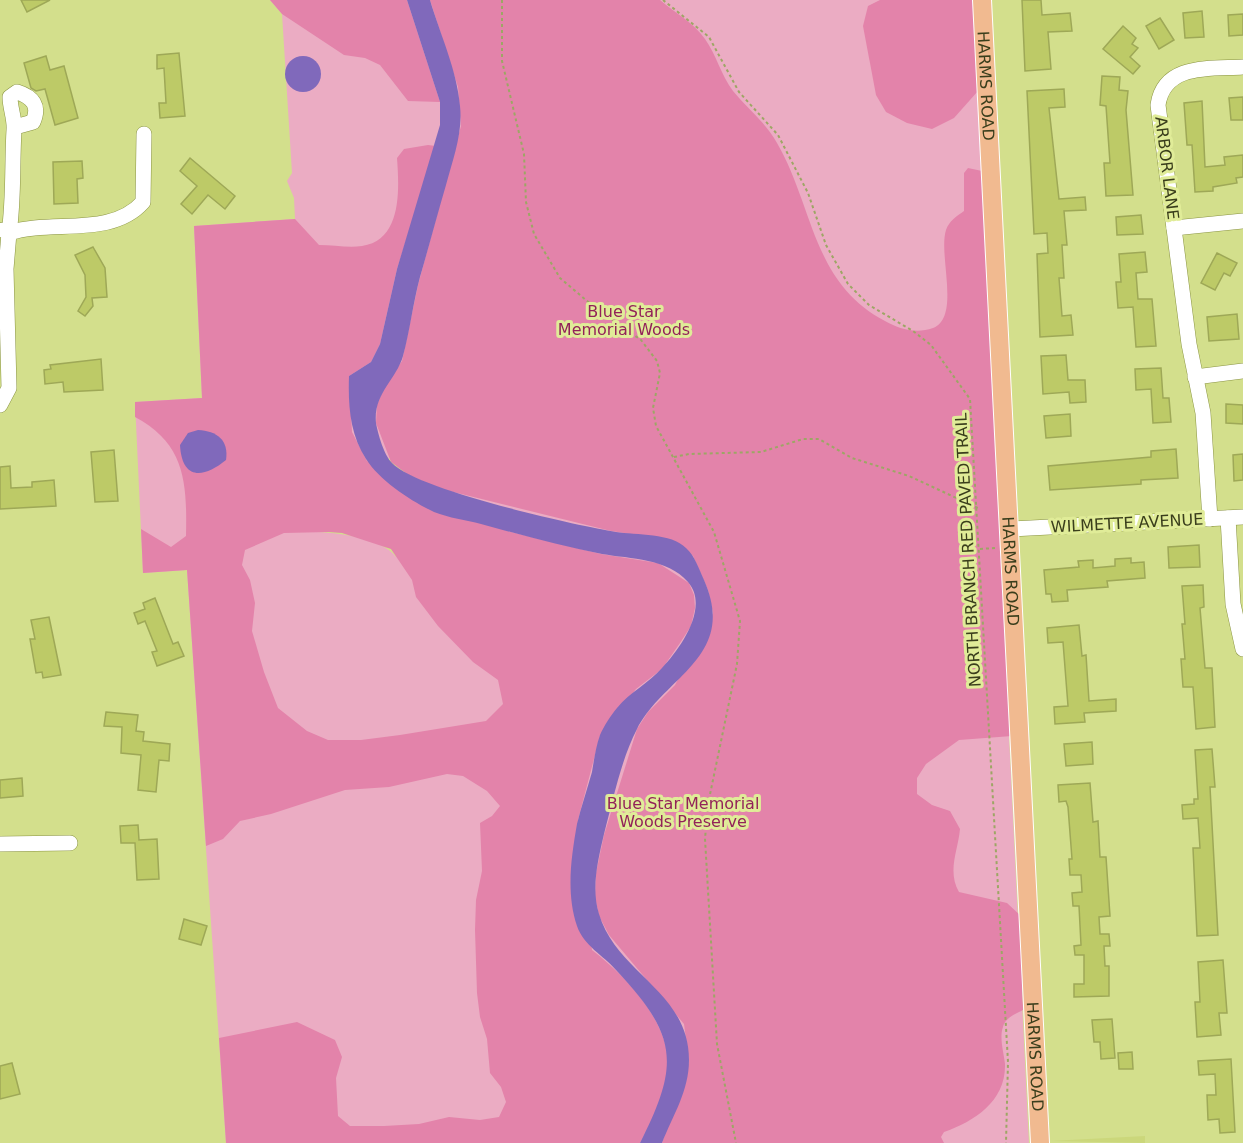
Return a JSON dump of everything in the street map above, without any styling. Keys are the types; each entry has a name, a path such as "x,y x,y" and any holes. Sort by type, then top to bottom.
{"main road":[{"name":"HARMS ROAD","path":"982,0 1040,1143"}],"street":[{"name":"ARBOR LANE","path":"1210,519 1207,447 1195,376 1158,105 1160,95 1168,81 1185,72 1243,67"},
{"path":"0,405 9,388 4,231 15,127"},
{"path":"4,231 26,227 112,222 132,214 143,202 144,134"},
{"name":"ARBOR LANE","path":"1174,228 1243,221"},
{"path":"1195,376 1243,371"},
{"name":"WILMETTE AVENUE","path":"1010,529 1236,518"},
{"path":"1236,518 1233,604 1243,649"},
{"path":"0,844 70,843"}],"path":[{"path":"502,0 502,61 505,82 524,154 526,202 534,234 560,278 593,306 641,340 657,361 660,374 653,416 714,532 740,621 737,664 708,804 705,839 717,1044 736,1143"},
{"name":"NORTH BRANCH RED PAVED TRAIL","path":"663,0 709,37 739,92 778,135 808,193 826,245 848,284 869,305 913,331 931,345 962,384 970,399 973,415 1008,1062 1006,1143"},
{"path":"674,457 689,454 761,452 803,439 819,439 852,458 909,476 978,508"},
{"path":"980,549 1002,548"}],"shaded area":[{"path":"407,0 430,0 448,52 461,116 457,146 420,277 403,356 400,365 381,395 376,413 376,423 386,455 392,463 407,473 463,495 567,522 616,532 663,537 680,543 689,551 696,563 712,606 712,628 705,647 693,664 649,711 631,741 614,794 596,874 597,904 608,935 665,999 686,1036 689,1060 686,1082 680,1103 662,1143 640,1143 662,1092 666,1071 666,1052 661,1033 652,1014 636,993 580,933 574,914 571,875 577,824 600,735 622,702 657,673 677,650 694,615 696,603 694,592 679,574 659,564 602,554 434,512 406,496 379,475 366,459 356,440 351,419 349,376 371,362 380,344 397,269 440,125 440,102"},
{"path":"303,56 316,61 321,74 316,87 303,92 290,87 285,74 290,61"},
{"path":"198,430 216,435 226,447 226,460 202,473 195,473 185,465 180,445 188,433"},
{"path":"1145,1136 1145,1143 1050,1141"}],"green space":[{"name":"Blue Star Memorial Woods Preserve","path":"270,0 973,0 1029,1143 226,1143 187,570 143,573 135,402 202,398 194,226 295,219 294,198 287,181 292,173 282,14","holes":["467,383 396,557 381,545 358,537 313,532"]},
{"path":"270,0 407,0 440,102 408,101 380,65 365,58 344,55 282,14"},
{"name":"Blue Star Memorial Woods","path":"430,0 660,0 700,33 709,45 733,91 773,136 789,167 818,242 843,286 861,305 885,321 902,328 914,331 927,330 941,322 946,312 947,299 944,241 946,230 951,221 964,211 964,173 968,168 982,171 1012,736 959,740 926,764 917,778 917,794 932,805 950,811 960,829 954,861 954,876 959,892 1007,903 1020,915 1023,1010 1008,1019 1003,1027 1001,1036 1005,1064 1000,1089 994,1099 977,1115 944,1132 941,1137 944,1143 662,1143 689,1062 684,1024 609,935 599,916 595,897 596,873 604,835 637,729 648,712 675,685 713,613 708,590 693,556 670,540 611,531 437,488 407,474 391,462 376,423 377,404 386,384 402,361 418,285 461,126 458,87"},
{"path":"880,0 973,0 978,91 954,118 932,129 907,123 886,112 876,95 863,26 868,6"},
{"path":"436,146 397,269 380,344 371,362 349,376 352,432 367,461 507,531 601,554 658,563 689,583 694,595 695,608 691,626 680,643 662,669 636,689 600,736 578,820 592,950 632,987 644,1002 662,1035 667,1052 667,1080 658,1108 640,1143 226,1143 219,1038 297,1022 335,1040 342,1057 336,1078 338,1116 350,1126 419,1124 449,1117 480,1120 499,1117 506,1102 501,1087 490,1073 487,1039 480,1017 477,993 475,930 476,900 482,871 480,823 492,816 500,806 487,791 463,776 447,774 389,787 345,790 271,814 240,821 223,839 206,846 187,570 143,573 141,529 171,547 186,536 186,499 180,467 165,440 135,417 135,402 202,398 194,226 295,219 319,245 357,247 375,242 385,234 396,211 397,158 404,149","holes":["284,533 342,533 391,549 412,580 416,597 438,626 473,662 498,680 503,704 486,721 361,740 328,740 307,731 278,708 252,631 255,603 250,580 242,565 245,550"]}],"building":[{"path":"21,0 50,0 27,12"},
{"path":"1022,0 1041,0 1042,15 1070,13 1072,31 1048,32 1051,69 1025,71"},
{"path":"1202,11 1204,37 1185,38 1183,13"},
{"path":"1243,14 1243,35 1229,36 1228,15"},
{"path":"1160,18 1174,40 1159,49 1146,26"},
{"path":"1123,26 1136,38 1132,44 1138,48 1130,57 1140,66 1133,74 1103,49"},
{"path":"179,53 185,116 160,118 159,103 166,103 164,68 157,69 157,55"},
{"path":"46,56 50,70 64,66 78,118 55,125 45,89 36,91 31,88 24,63"},
{"path":"1102,76 1120,77 1119,90 1128,91 1126,110 1133,195 1106,196 1104,163 1110,163 1106,106 1100,105"},
{"path":"1064,89 1065,107 1049,108 1059,199 1085,197 1086,210 1064,211 1067,245 1062,245 1064,278 1059,278 1062,316 1071,315 1073,335 1040,337 1037,254 1048,253 1047,233 1034,234 1027,91"},
{"path":"1243,97 1243,120 1231,120 1229,98"},
{"path":"1202,101 1205,167 1225,165 1224,157 1243,155 1243,177 1236,178 1237,183 1213,187 1213,191 1195,192 1192,145 1187,145 1184,103"},
{"path":"190,158 235,196 225,209 208,195 192,214 181,204 197,186 180,171"},
{"path":"82,161 83,178 77,179 78,203 54,204 53,162"},
{"path":"1141,215 1143,234 1117,235 1116,217"},
{"path":"93,247 105,268 107,297 92,298 93,306 85,316 78,311 86,297 85,275 75,255"},
{"path":"1145,252 1147,272 1136,273 1138,299 1152,299 1156,346 1136,347 1133,307 1118,308 1116,282 1121,282 1119,254"},
{"path":"1217,253 1237,263 1230,276 1224,273 1215,290 1201,283"},
{"path":"1237,314 1239,339 1209,341 1207,317"},
{"path":"1066,355 1068,380 1085,380 1086,402 1070,403 1069,392 1043,394 1041,356"},
{"path":"101,359 103,390 64,392 63,382 45,384 44,370 51,369 50,365"},
{"path":"1161,368 1163,398 1169,398 1171,422 1153,423 1151,389 1136,390 1135,369"},
{"path":"1226,404 1243,405 1243,424 1226,423"},
{"path":"1070,414 1071,436 1046,438 1044,416"},
{"path":"1176,449 1178,478 1141,480 1141,484 1050,490 1048,466 1151,457 1151,451"},
{"path":"114,450 118,501 95,502 91,452"},
{"path":"1243,454 1243,480 1234,481 1233,455"},
{"path":"10,466 11,488 32,487 32,482 54,480 56,506 0,509 0,467"},
{"path":"1199,545 1200,567 1169,568 1168,547"},
{"path":"1131,558 1131,563 1144,562 1145,578 1107,581 1108,587 1067,590 1068,601 1052,602 1051,594 1046,594 1044,570 1079,567 1078,561 1093,560 1093,568 1115,566 1115,559"},
{"path":"1203,585 1204,607 1200,608 1205,668 1212,668 1215,727 1196,729 1193,687 1183,687 1181,659 1185,659 1182,624 1185,624 1182,586"},
{"path":"155,598 173,644 178,642 184,656 157,666 152,652 157,651 145,621 138,624 134,613 145,609 143,603"},
{"path":"49,617 61,675 43,678 42,672 36,673 30,639 35,639 31,620"},
{"path":"1079,625 1082,656 1086,655 1089,701 1116,699 1116,711 1084,713 1085,722 1055,724 1054,707 1068,706 1063,642 1048,643 1047,628"},
{"path":"106,712 138,715 136,731 144,732 143,741 170,744 169,761 159,760 156,792 138,790 141,755 121,753 122,727 104,726"},
{"path":"1092,742 1093,764 1066,766 1064,744"},
{"path":"1212,749 1215,787 1210,787 1218,935 1197,936 1193,848 1200,848 1198,818 1183,819 1182,805 1194,804 1194,799 1198,799 1195,750"},
{"path":"22,778 23,796 0,798 0,780"},
{"path":"1090,783 1093,822 1098,821 1100,857 1106,857 1110,916 1099,917 1100,934 1109,934 1110,946 1104,946 1105,966 1109,966 1109,996 1074,997 1074,984 1084,984 1084,955 1075,955 1074,946 1081,945 1079,906 1073,906 1072,893 1082,892 1081,875 1070,875 1069,859 1072,859 1068,807 1066,801 1059,802 1058,785"},
{"path":"138,825 139,840 157,839 159,879 137,880 135,843 121,843 120,826"},
{"path":"184,919 207,926 201,945 179,939"},
{"path":"1223,960 1227,1013 1219,1013 1221,1035 1197,1037 1195,1002 1200,1002 1198,962"},
{"path":"1112,1019 1115,1058 1101,1059 1100,1042 1094,1042 1092,1020"},
{"path":"1132,1052 1133,1069 1119,1069 1118,1053"},
{"path":"1231,1059 1235,1132 1220,1133 1219,1119 1208,1120 1207,1095 1216,1095 1215,1074 1199,1075 1198,1061"},
{"path":"12,1063 20,1094 0,1099 0,1066"}]}
